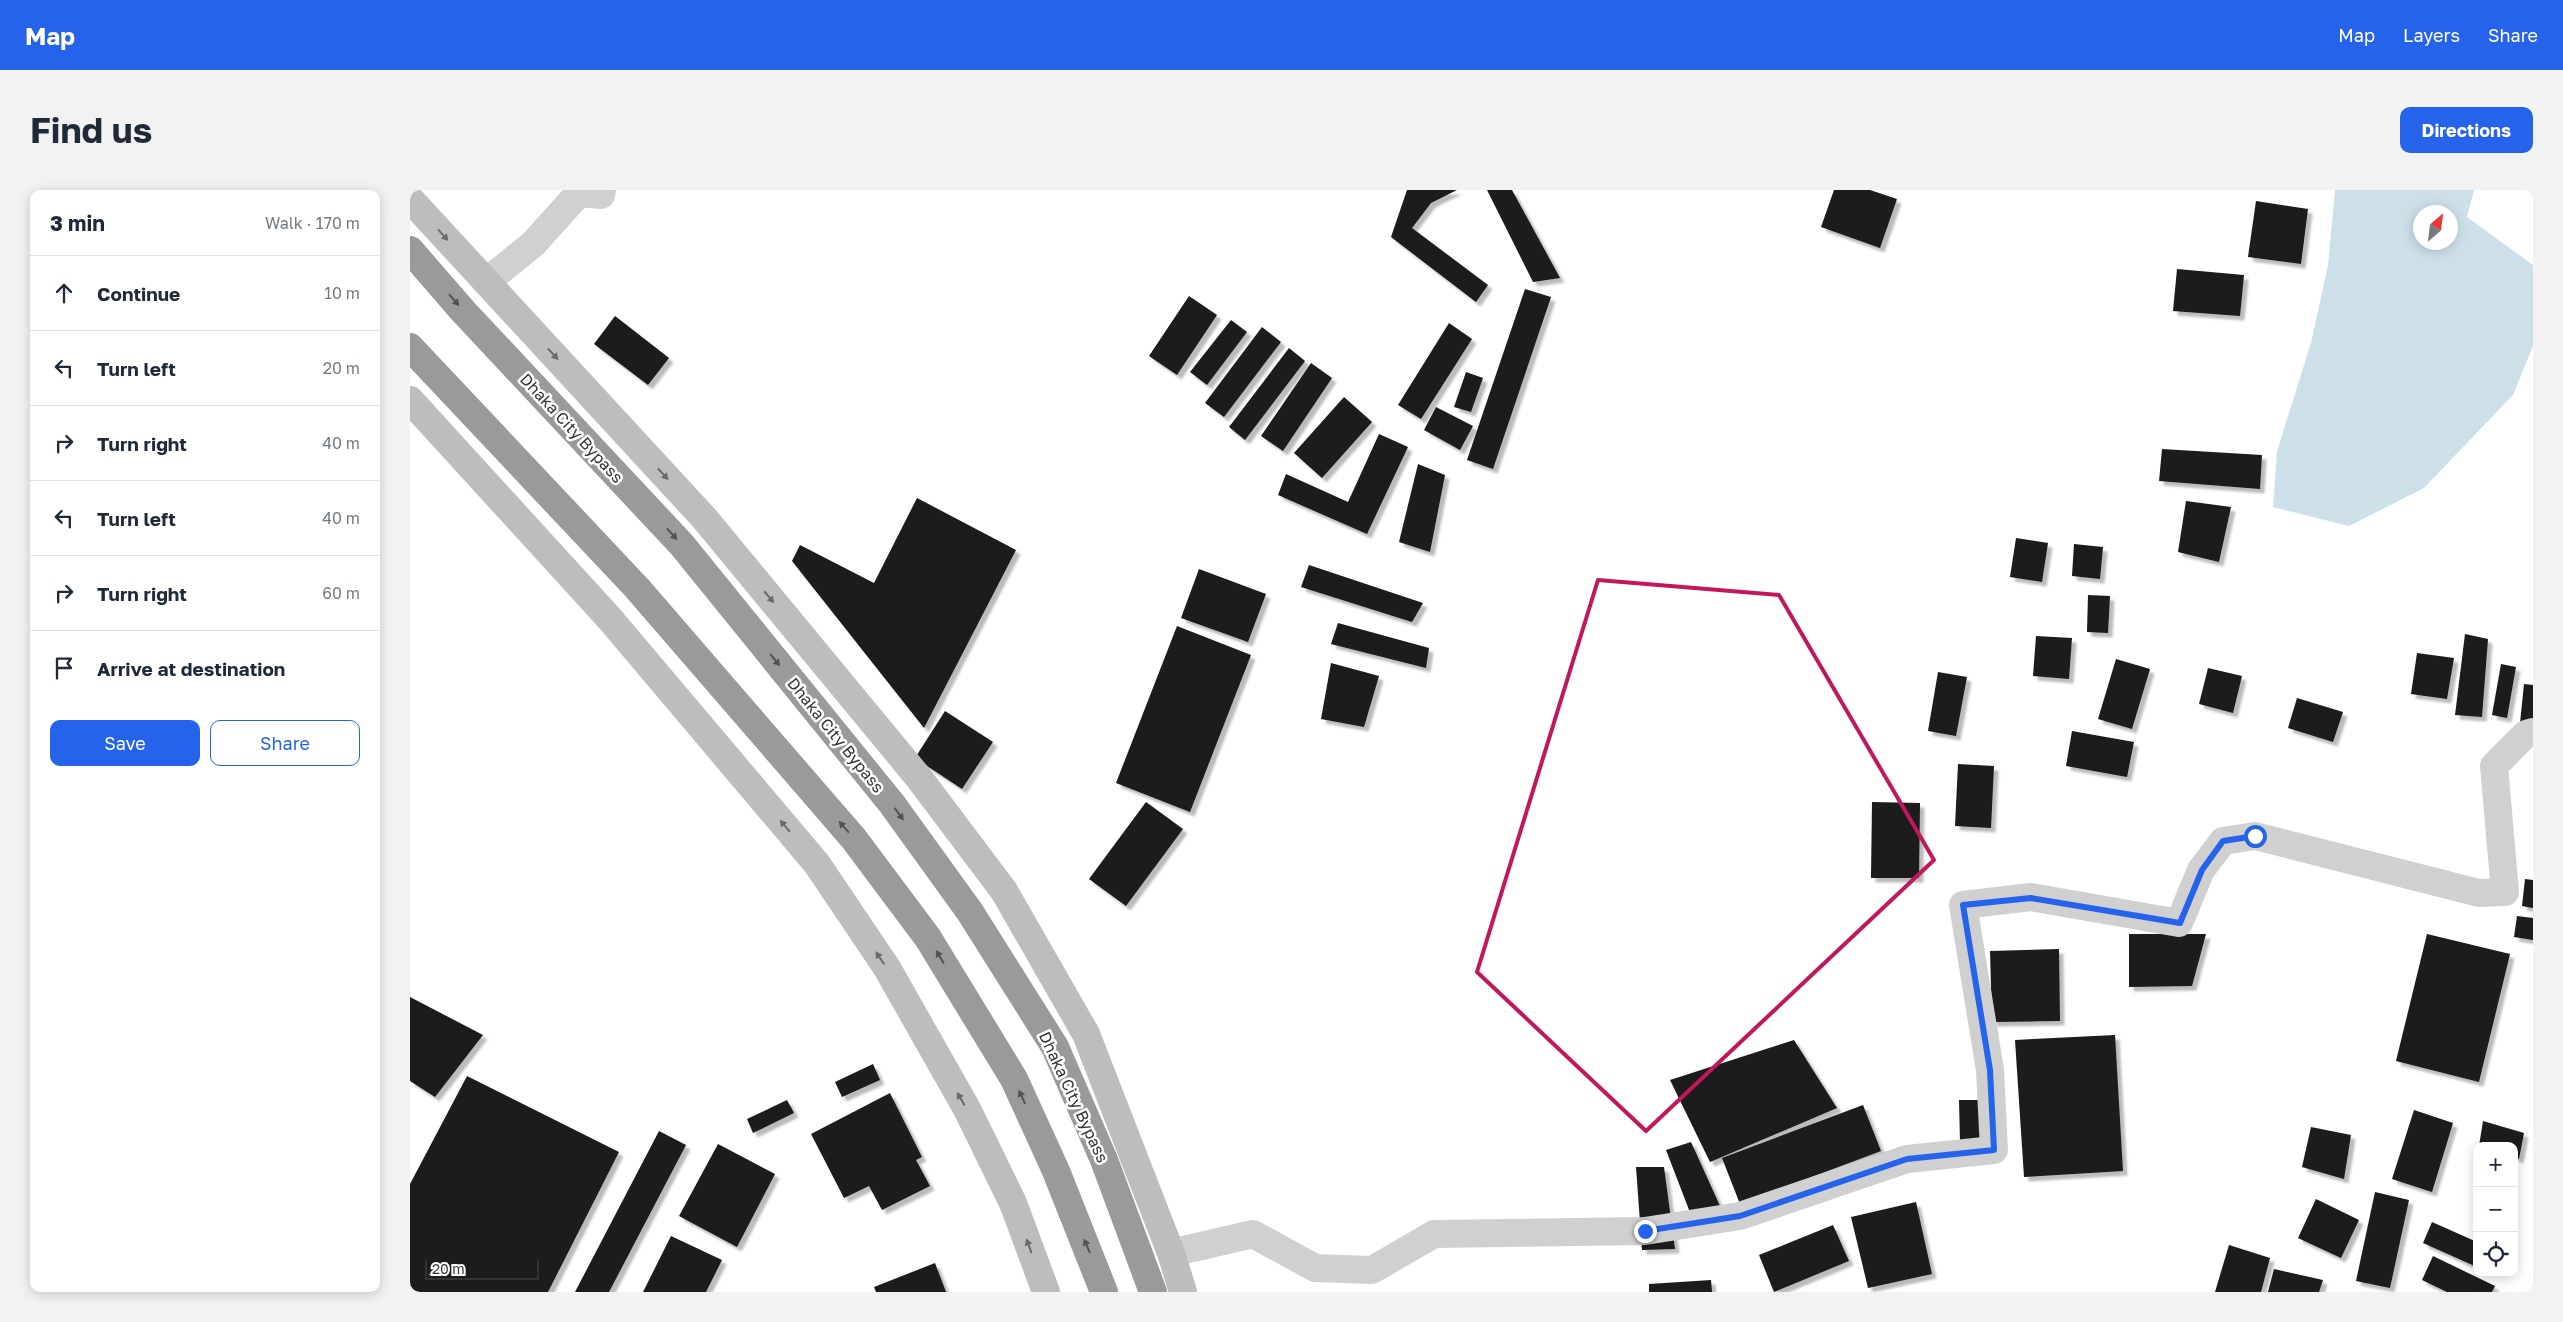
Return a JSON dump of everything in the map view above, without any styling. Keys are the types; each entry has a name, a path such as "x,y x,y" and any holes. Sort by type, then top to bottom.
{"highway":[{"name":"Dhaka City Bypass","path":"410,250 463,311 682,545 892,804 970,912 1055,1047 1104,1160 1153,1292"},
{"path":"410,347 637,588 854,839 928,938 1014,1079 1056,1171 1104,1292"}],"main road":[{"path":"410,198 705,519 919,778 1004,891 1086,1034 1171,1253 1183,1292"},
{"path":"410,400 610,619 817,864 886,968 967,1110 1013,1203 1046,1292"}],"street":[{"path":"486,282 533,244 579,193 601,195 602,190"},
{"path":"1171,1253 1253,1234 1315,1268 1372,1270 1434,1234 1645,1231 1740,1216 1907,1159 1994,1150 1990,1070 1963,905 2031,898 2180,923 2202,870 2223,841 2255,836 2479,893 2505,892 2494,766 2526,734 2533,732"}],"highlighted area":[{"path":"1598,580 1779,595 1934,860 1646,1131 1477,972"}],"water":[{"path":"2335,190 2474,190 2467,217 2533,265 2533,346 2513,395 2424,488 2349,526 2273,507 2277,451 2311,343 2328,265"}],"building":[{"path":"1407,190 1457,190 1431,203 1412,228 1488,285 1476,302 1391,237"},
{"path":"1487,190 1512,190 1560,278 1533,282"},
{"path":"1834,190 1870,190 1897,199 1880,248 1821,227"},
{"path":"2256,201 2308,209 2301,264 2248,257"},
{"path":"2177,269 2244,275 2240,316 2173,311"},
{"path":"1525,289 1551,297 1493,469 1467,460"},
{"path":"1189,296 1217,315 1177,375 1149,356"},
{"path":"615,316 669,358 648,385 594,344"},
{"path":"1231,320 1247,332 1207,385 1190,372"},
{"path":"1449,323 1472,339 1421,419 1398,405"},
{"path":"1262,327 1281,342 1224,417 1205,403"},
{"path":"1289,348 1305,361 1245,440 1229,427"},
{"path":"1311,363 1332,378 1283,451 1261,436"},
{"path":"1466,372 1483,378 1471,412 1454,407"},
{"path":"1344,397 1372,422 1322,478 1294,453"},
{"path":"1436,407 1473,426 1460,450 1424,430"},
{"path":"1379,434 1408,447 1367,534 1278,495 1286,474 1348,502"},
{"path":"2162,449 2262,455 2260,489 2159,481"},
{"path":"1418,464 1445,475 1430,552 1399,542"},
{"path":"917,498 1016,550 924,728 792,561 800,545 874,583"},
{"path":"2186,501 2231,507 2219,562 2178,552"},
{"path":"2016,538 2048,543 2042,582 2010,577"},
{"path":"2074,544 2103,547 2100,579 2072,576"},
{"path":"1309,565 1423,603 1412,622 1301,587"},
{"path":"1199,569 1266,594 1248,642 1181,618"},
{"path":"2088,595 2110,596 2108,633 2087,632"},
{"path":"1338,623 1429,648 1426,668 1331,644"},
{"path":"1177,626 1251,655 1190,812 1116,783"},
{"path":"2465,634 2488,639 2482,717 2455,715"},
{"path":"2036,636 2072,638 2069,679 2033,676"},
{"path":"2417,653 2454,658 2447,699 2411,694"},
{"path":"2116,659 2150,669 2132,729 2098,719"},
{"path":"1331,663 1379,676 1364,727 1321,719"},
{"path":"2501,664 2516,667 2507,718 2492,715"},
{"path":"2208,668 2242,676 2233,713 2199,704"},
{"path":"1938,672 1967,677 1956,736 1928,731"},
{"path":"2524,684 2533,685 2533,734 2519,733"},
{"path":"2297,698 2343,712 2333,742 2288,728"},
{"path":"945,711 993,742 962,789 915,758"},
{"path":"2072,731 2134,742 2127,777 2066,766"},
{"path":"1958,764 1994,766 1991,828 1955,826"},
{"path":"1146,802 1183,829 1126,906 1089,879"},
{"path":"1872,802 1920,803 1919,878 1871,878"},
{"path":"2525,879 2533,880 2533,908 2522,906"},
{"path":"2517,916 2533,918 2533,940 2514,937"},
{"path":"2129,934 2206,934 2192,986 2129,987"},
{"path":"2427,934 2510,954 2479,1082 2396,1061"},
{"path":"2059,949 2060,1021 1992,1022 1990,951"},
{"path":"410,997 483,1035 435,1097 410,1081"},
{"path":"2115,1035 2123,1171 2024,1177 2015,1040"},
{"path":"1794,1040 1837,1108 1710,1162 1670,1080"},
{"path":"873,1064 880,1080 842,1097 835,1082"},
{"path":"467,1076 619,1152 548,1292 410,1292 410,1184"},
{"path":"890,1093 922,1157 916,1160 930,1186 882,1210 869,1186 844,1198 811,1134"},
{"path":"787,1100 794,1113 753,1133 747,1119"},
{"path":"1959,1100 1983,1100 1985,1141 1960,1142"},
{"path":"1863,1105 1881,1151 1740,1204 1722,1158"},
{"path":"2414,1110 2453,1123 2432,1192 2392,1179"},
{"path":"2483,1121 2524,1133 2519,1159 2518,1142 2480,1142"},
{"path":"2311,1127 2351,1135 2344,1179 2302,1167"},
{"path":"659,1131 686,1145 609,1292 575,1292"},
{"path":"1691,1142 1720,1206 1691,1215 1666,1150"},
{"path":"718,1144 775,1174 737,1247 679,1216"},
{"path":"1636,1167 1664,1167 1675,1249 1642,1250"},
{"path":"2375,1192 2409,1200 2390,1288 2356,1281"},
{"path":"2316,1199 2359,1220 2341,1258 2298,1238"},
{"path":"1916,1202 1932,1274 1868,1288 1851,1217"},
{"path":"2432,1222 2473,1240 2473,1265 2423,1243"},
{"path":"1833,1225 1849,1261 1774,1292 1759,1255"},
{"path":"671,1236 722,1260 706,1292 643,1292"},
{"path":"2229,1245 2270,1258 2261,1292 2215,1292"},
{"path":"2433,1256 2495,1286 2492,1292 2447,1292 2422,1280"},
{"path":"935,1263 946,1292 876,1292 874,1287"},
{"path":"2274,1269 2323,1280 2319,1292 2268,1292"},
{"path":"1711,1280 1712,1292 1649,1292 1649,1284"}],"route":[{"path":"1645,1231 1740,1216 1907,1159 1994,1150 1990,1070 1963,905 2031,898 2180,923 2202,870 2223,841 2255,836"}]}
